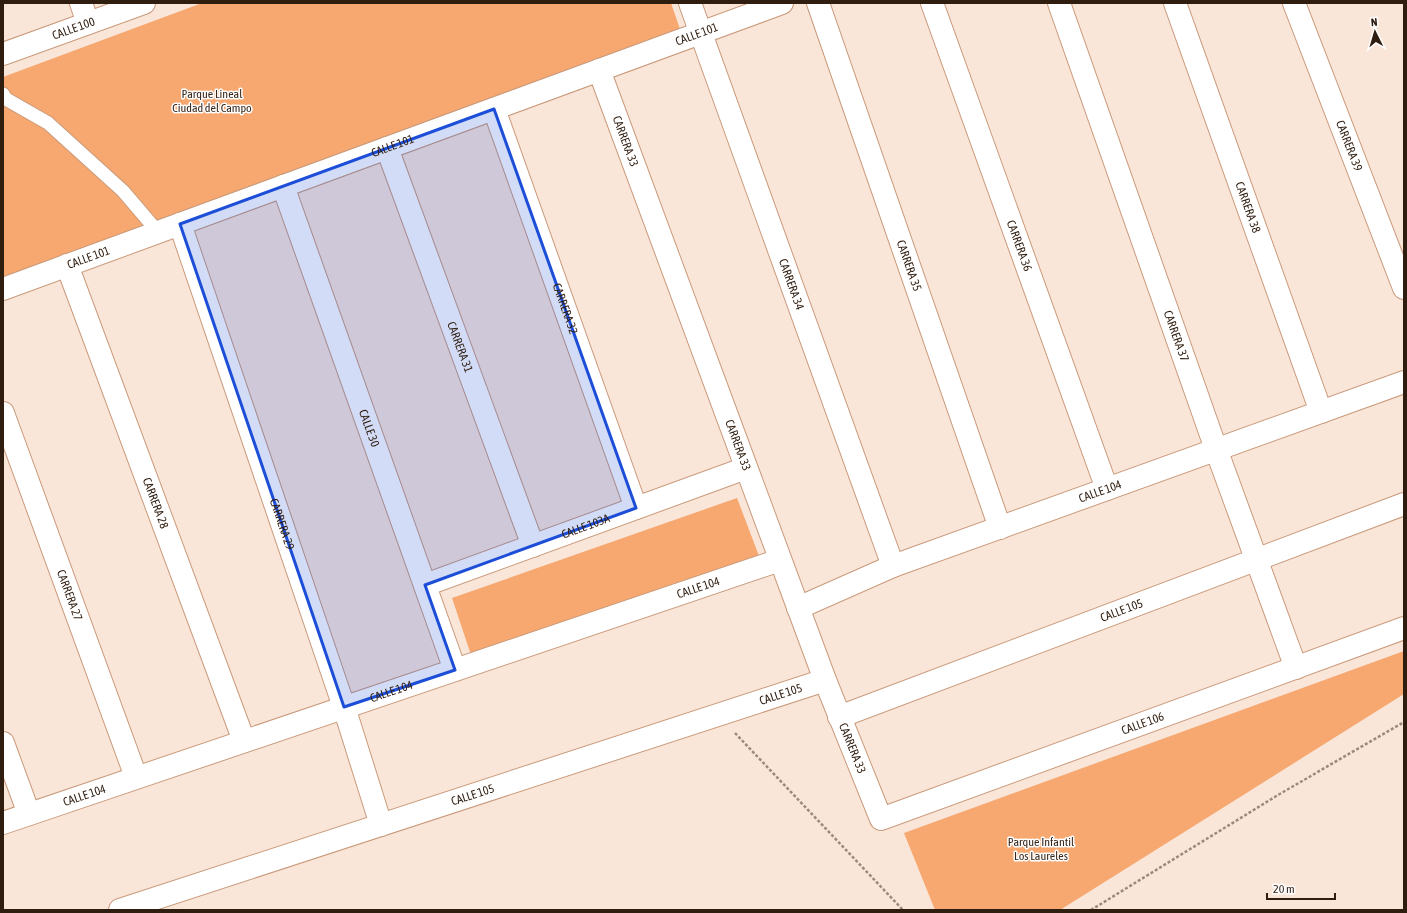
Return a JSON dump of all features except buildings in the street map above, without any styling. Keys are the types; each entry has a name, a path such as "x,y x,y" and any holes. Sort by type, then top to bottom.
{"street":[{"path":"81,3 88,23"},
{"name":"CALLE 100","path":"3,54 144,3"},
{"name":"CARRERA 34","path":"690,3 893,566"},
{"name":"CALLE 101","path":"3,289 782,3"},
{"name":"CARRERA 35","path":"818,3 1000,528"},
{"name":"CARRERA 36","path":"932,3 1106,489"},
{"name":"CARRERA 37","path":"1059,3 1216,449 1296,668"},
{"name":"CARRERA 38","path":"1175,3 1321,412"},
{"name":"CARRERA 39","path":"1294,3 1404,288"},
{"name":"CARRERA 33","path":"599,70 825,680 881,819"},
{"name":"CARRERA 32","path":"494,109 636,508"},
{"name":"CARRERA 31","path":"387,148 533,546"},
{"name":"CALLE 30","path":"283,186 455,670"},
{"name":"CARRERA 29","path":"180,224 344,707 381,825"},
{"name":"CARRERA 28","path":"67,265 244,741"},
{"name":"CALLE 104","path":"798,608 893,566 1404,382"},
{"name":"CARRERA 27","path":"3,413 136,778"},
{"name":"CALLE 103A","path":"425,585 746,468"},
{"name":"CALLE 105","path":"839,717 1404,504"},
{"name":"CALLE 104","path":"3,823 780,560"},
{"name":"CALLE 106","path":"881,819 1404,628"},
{"name":"CALLE 105","path":"120,910 825,680"},
{"path":"3,743 29,814"}],"lane":[{"path":"3,94 6,99 48,123 74,149 123,191 158,232"}],"path":[{"path":"718,715 903,910"},
{"path":"1091,910 1278,795 1404,722"}],"highlighted area":[{"path":"494,109 636,508 425,585 455,670 344,707 180,224"}],"green space":[{"name":"Parque Lineal Ciudad del Campo","path":"202,3 671,3 681,32 3,278 3,77"},
{"path":"737,498 759,556 472,658 452,598"},
{"name":"Parque Infantil Los Laureles","path":"1404,651 1404,694 1060,910 935,910 904,833"}]}
